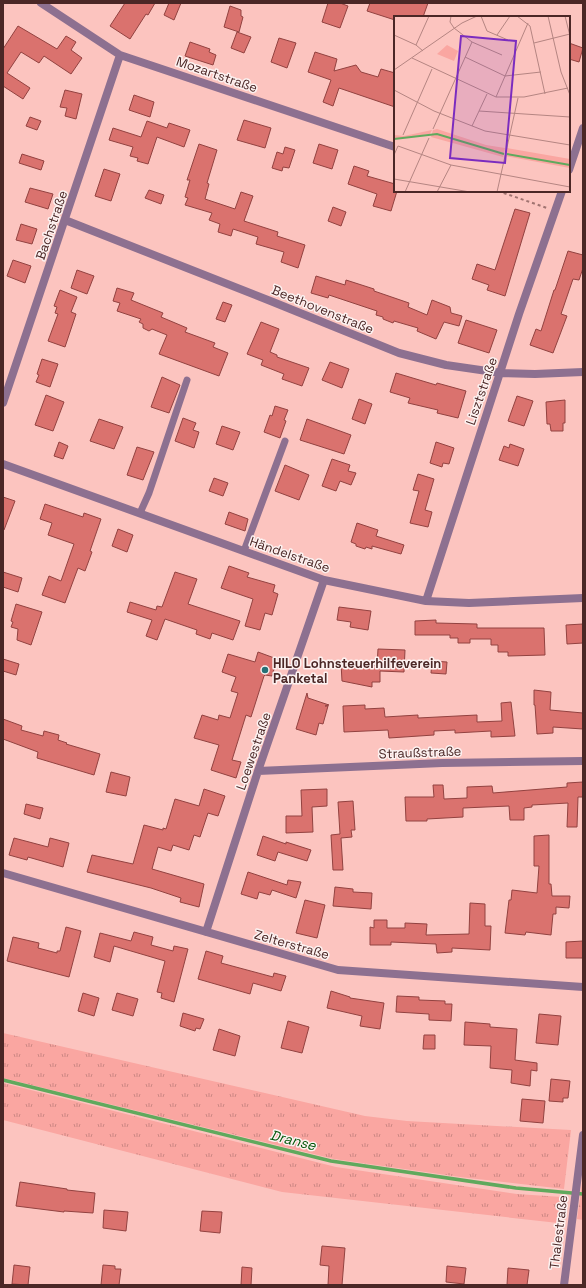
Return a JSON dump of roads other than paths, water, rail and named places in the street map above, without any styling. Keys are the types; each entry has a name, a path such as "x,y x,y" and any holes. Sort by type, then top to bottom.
{"street":[{"name":"Mozartstraße","path":"41,3 120,54 394,147"},
{"name":"Bachstraße","path":"3,403 120,54"},
{"path":"570,167 583,128"},
{"name":"Lisztstraße","path":"426,601 519,314 562,192"},
{"name":"Beethovenstraße","path":"65,220 399,353 446,365 500,373 535,374 583,372"},
{"name":"Händelstraße","path":"3,464 324,580 426,601 469,603 583,598"},
{"name":"Loewestraße","path":"206,932 258,771 324,580"},
{"name":"Straußstraße","path":"258,771 442,763 583,761"},
{"name":"Zelterstraße","path":"3,873 338,970 583,987"},
{"name":"Thalestraße","path":"564,1285 583,1135"}],"lane":[{"path":"140,513 149,493 187,380"},
{"path":"244,551 285,441"}],"waterway":[{"name":"Dranse","path":"3,1080 331,1161 516,1188 583,1194"}],"place":[{"name":"HILO Lohnsteuerhilfeverein Panketal","path":"265,670"}]}
